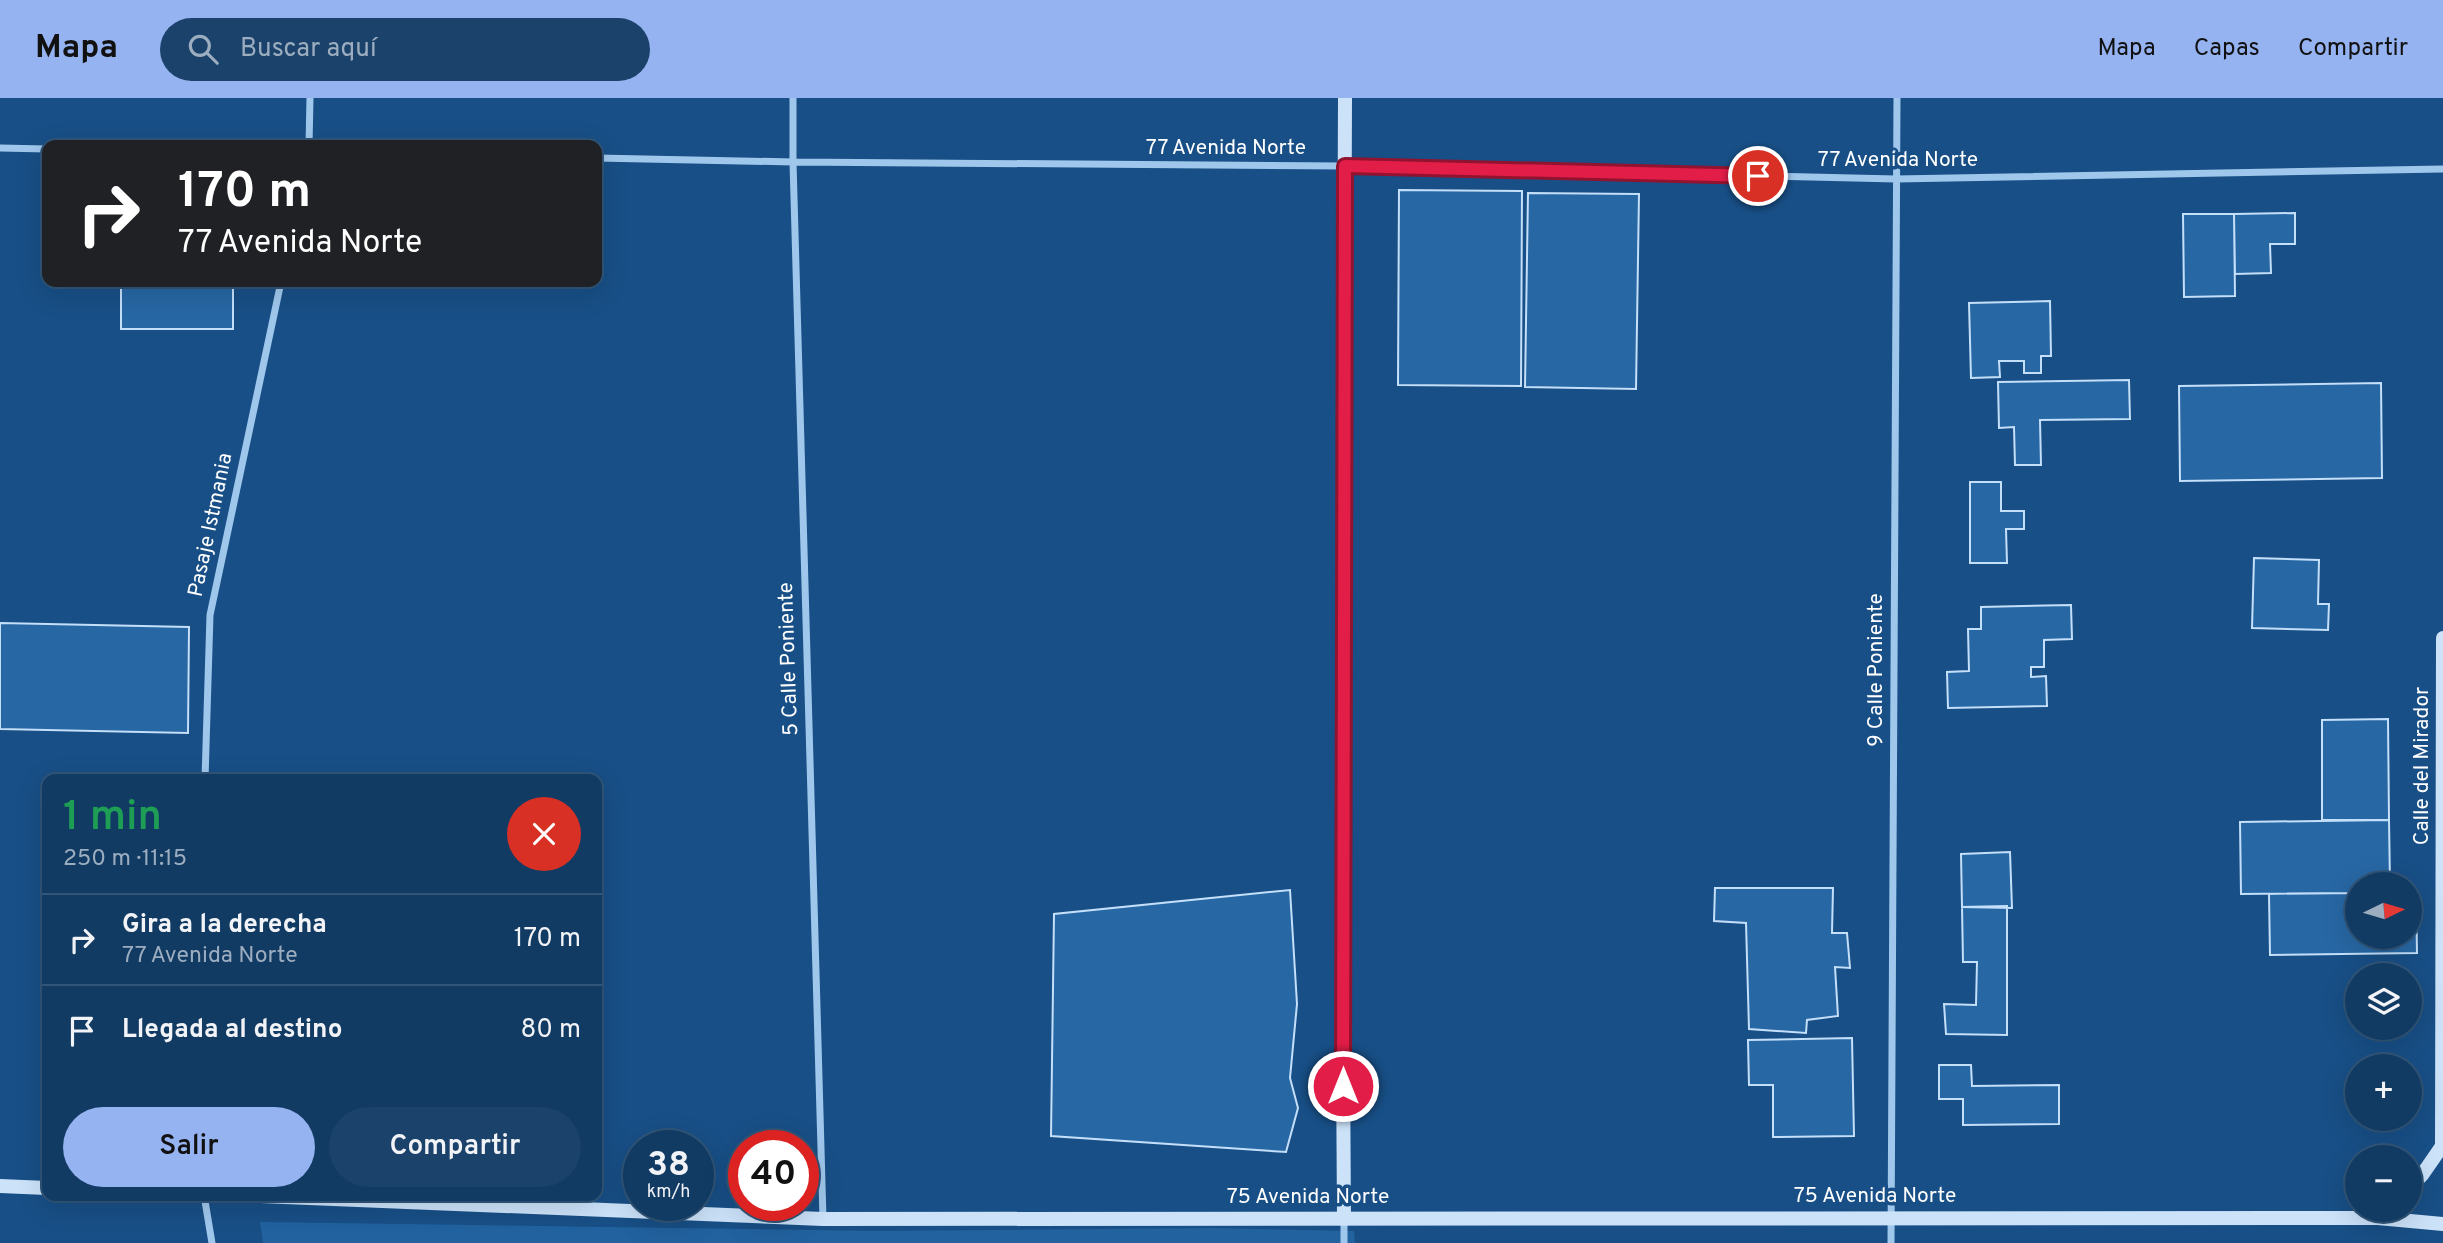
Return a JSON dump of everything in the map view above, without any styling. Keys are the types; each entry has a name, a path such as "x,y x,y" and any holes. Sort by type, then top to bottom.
{"main road":[{"path":"1344,1219 1342,859 1345,98"},
{"name":"Calle del Mirador","path":"2442,1147 2443,638"},
{"path":"2422,1174 2442,1147"},
{"path":"0,1186 42,1188"},
{"name":"75 Avenida Norte","path":"384,1201 823,1219 2345,1214"},
{"name":"75 Avenida Norte","path":"2422,1221 2443,1224"}],"street":[{"path":"309,140 310,98"},
{"name":"5 Calle Poniente","path":"793,98 823,1219"},
{"name":"9 Calle Poniente","path":"1891,1243 1897,98"},
{"path":"0,148 42,149"},
{"name":"77 Avenida Norte","path":"602,158 1345,166 1896,179 2443,169"},
{"name":"Pasaje Istmania","path":"205,774 210,615 280,287"},
{"path":"205,1201 212,1243"},
{"path":"1344,1219 1344,1243"}],"shaded area":[{"path":"260,1222 881,1231 1212,1228 1354,1231 1355,1243 263,1243"}],"building":[{"path":"1399,190 1522,191 1521,386 1398,385"},
{"path":"1528,193 1639,194 1636,389 1525,387"},
{"path":"2295,213 2295,244 2270,244 2271,273 2235,274 2234,214"},
{"path":"2183,214 2234,214 2235,296 2184,297"},
{"path":"121,287 233,287 233,329 121,329"},
{"path":"2050,301 2051,356 2041,356 2041,373 2024,373 2024,361 1999,361 2000,377 1971,378 1969,303"},
{"path":"2129,380 2130,419 2040,420 2041,465 2015,465 2014,427 1999,428 1998,382"},
{"path":"2381,383 2382,478 2180,481 2179,386"},
{"path":"1970,482 2001,482 2001,511 2024,511 2024,529 2006,529 2007,563 1970,563"},
{"path":"2254,558 2319,560 2318,604 2329,604 2328,630 2252,628"},
{"path":"2071,605 2072,639 2044,640 2044,667 2031,667 2031,677 2046,676 2047,706 1948,708 1947,672 1969,671 1968,629 1981,629 1981,607"},
{"path":"0,623 189,627 188,733 0,729"},
{"path":"2388,719 2389,820 2322,820 2322,720"},
{"path":"2389,820 2390,872 2345,872 2345,893 2241,894 2240,822"},
{"path":"2010,852 2012,908 1962,907 1961,854"},
{"path":"1715,888 1833,888 1832,933 1847,933 1850,968 1835,967 1838,1016 1807,1020 1806,1033 1749,1029 1746,923 1714,921"},
{"path":"1290,890 1297,1004 1290,1078 1298,1108 1286,1152 1051,1136 1054,914"},
{"path":"2345,893 2345,949 2417,949 2417,953 2270,955 2269,894"},
{"path":"2007,906 2007,1035 1946,1034 1944,1004 1976,1005 1977,962 1963,962 1962,907"},
{"path":"1852,1038 1854,1136 1773,1137 1773,1085 1749,1085 1748,1040"},
{"path":"1939,1065 1971,1065 1972,1086 2059,1085 2059,1124 1963,1125 1963,1099 1939,1099"}],"route":[{"path":"1343,1086 1345,166 1758,176"}]}
